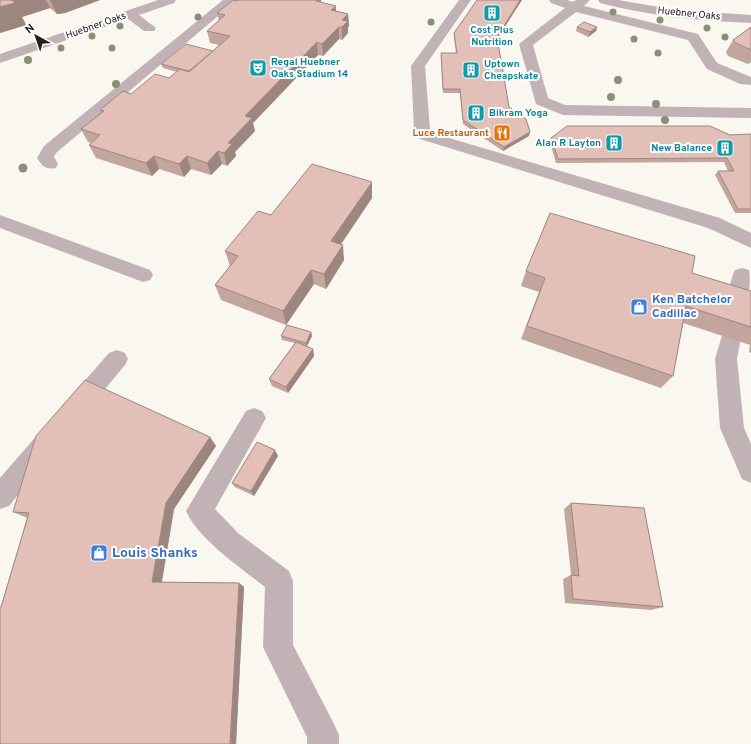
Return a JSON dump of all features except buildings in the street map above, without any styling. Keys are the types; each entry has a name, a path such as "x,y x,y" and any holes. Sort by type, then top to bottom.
{"street":[{"name":"Huebner Oaks","path":"0,59 130,14 146,3 170,0"},
{"path":"50,164 45,158 50,150 231,0"},
{"path":"465,0 418,66 422,130 426,136 714,223 751,241"},
{"path":"555,0 580,4 605,16 682,33 693,37 712,66 745,81 751,81"},
{"name":"Huebner Oaks","path":"604,0 648,9 691,15 751,19"},
{"name":"Huebner Oaks","path":"654,0 705,7 751,8"},
{"path":"580,4 526,44 541,101 562,110 751,113"},
{"path":"130,14 149,28"},
{"path":"0,220 143,275"},
{"path":"737,305 742,275"},
{"path":"730,338 726,359 732,428 751,471"},
{"path":"0,496 117,359"},
{"path":"254,418 199,511 229,542 279,581 278,647 323,735 323,744"}],"place":[{"name":"Cost Plus Nutrition","path":"492,13"},
{"name":"Regal Huebner Oaks Stadium 14","path":"258,68"},
{"name":"Uptown Cheapskate","path":"471,70"},
{"name":"Bikram Yoga","path":"476,113"},
{"name":"Luce Restaurant","path":"502,133"},
{"name":"Alan R Layton","path":"614,143"},
{"name":"New Balance","path":"725,148"},
{"name":"Ken Batchelor Cadillac","path":"639,307"},
{"name":"Louis Shanks","path":"99,553"}]}
